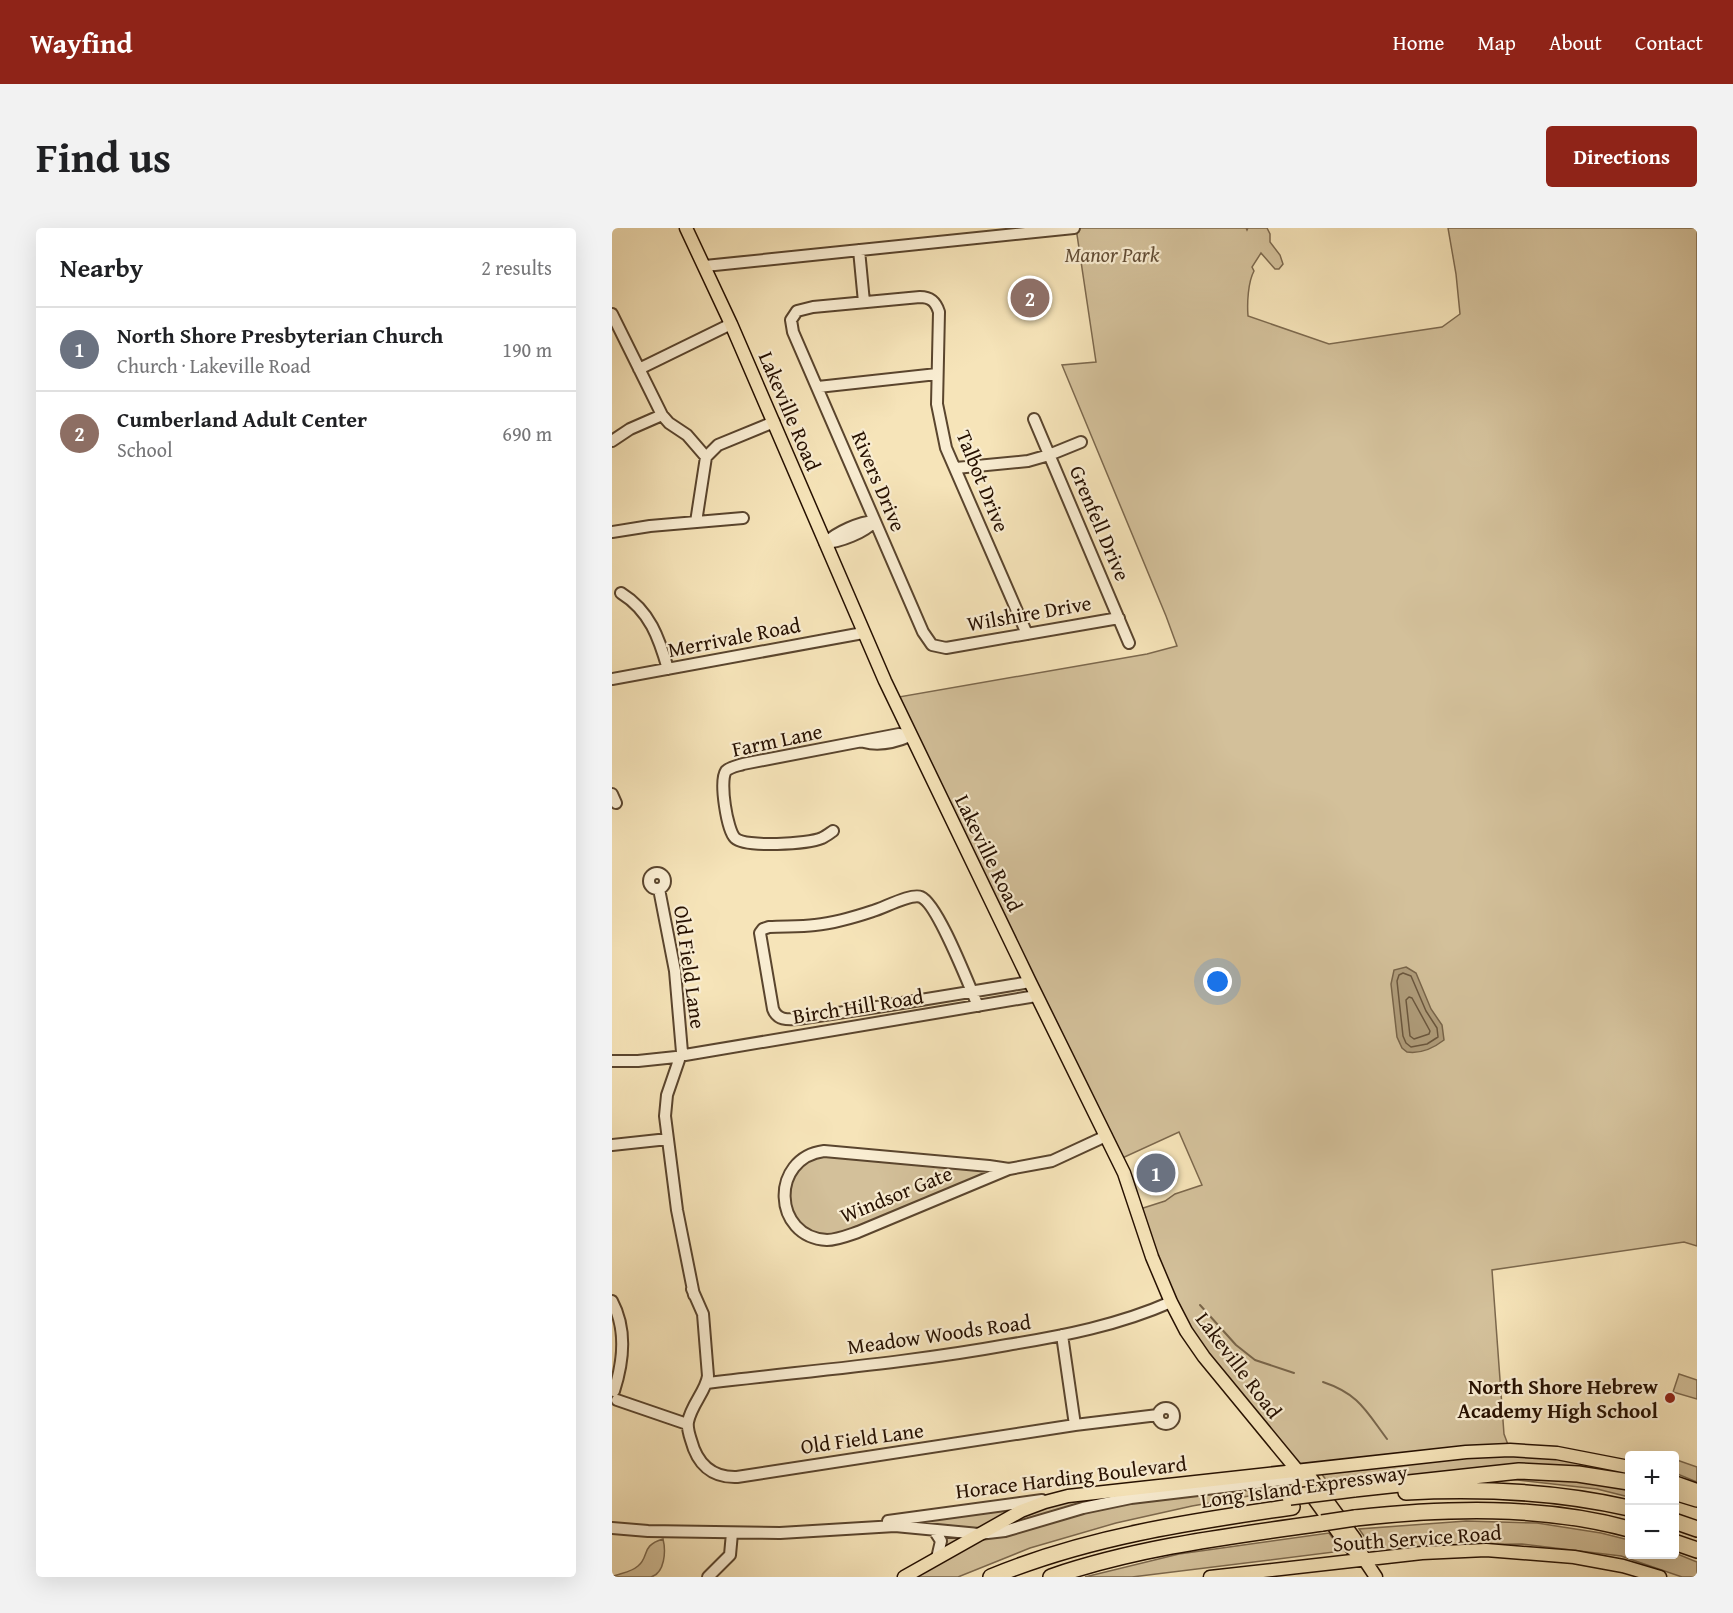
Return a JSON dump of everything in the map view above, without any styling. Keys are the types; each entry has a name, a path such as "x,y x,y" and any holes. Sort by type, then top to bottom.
{"highway":[{"path":"1354,1493 1520,1471 1578,1474 1625,1481"},
{"name":"Long Island Expressway","path":"991,1577 1036,1559 1092,1543 1157,1528 1232,1516 1291,1502 1354,1493 1505,1490 1580,1498 1625,1507"},
{"path":"1679,1494 1697,1499"},
{"name":"Long Island Expressway","path":"1051,1577 1162,1548 1355,1518 1424,1512 1499,1511 1565,1516 1625,1528"},
{"path":"1679,1523 1697,1529"},
{"path":"1679,1544 1697,1550"}],"main road":[{"name":"Lakeville Road","path":"686,228 731,324 863,633 910,736 1124,1173 1152,1257 1171,1302 1186,1331 1204,1357 1355,1539 1376,1577"},
{"path":"1302,1475 1454,1453 1510,1450 1563,1454 1625,1466"},
{"name":"Horace Harding Boulevard","path":"1053,1499 1086,1493 1302,1475"},
{"path":"1679,1484 1697,1490"},
{"path":"904,1577 1021,1511 1053,1499"},
{"name":"South Service Road","path":"1210,1577 1454,1551 1518,1551 1599,1561 1660,1577"}],"street":[{"path":"952,228 953,240"},
{"path":"705,266 1074,228"},
{"path":"859,250 864,302"},
{"name":"Talbot Drive","path":"864,302 927,297 933,300 939,312 939,419 946,448 1027,634"},
{"name":"Rivers Drive","path":"864,302 804,308 797,311 791,323 927,639 932,645 946,648"},
{"path":"612,314 663,415 669,423 687,435 706,457"},
{"path":"639,369 731,324"},
{"path":"818,387 938,374"},
{"path":"612,441 630,429 663,415"},
{"name":"Grenfell Drive","path":"1035,419 1129,643"},
{"path":"696,522 706,457 718,446 774,422"},
{"path":"956,468 1028,461 1081,442"},
{"path":"612,532 743,518"},
{"path":"825,543 831,537 866,522 875,521"},
{"path":"621,593 639,606 652,623 669,669"},
{"name":"Wilshire Drive","path":"946,648 1119,618"},
{"name":"Merrivale Road","path":"612,680 863,633"},
{"name":"Farm Lane","path":"833,831 821,839 802,842 752,844 738,840 731,832 722,780 726,771 732,767 864,742 873,745 910,736"},
{"name":"Old Field Lane","path":"659,889 675,971 681,1056 672,1077 665,1109 676,1210 704,1344 707,1383"},
{"path":"978,1006 972,992 935,911 930,903 921,897 911,897 873,911 832,922 769,927 761,930 759,935 772,1002 777,1015 783,1019 794,1020 972,992 1030,982"},
{"name":"Birch Hill Road","path":"612,1061 638,1061 681,1056 1036,996"},
{"name":"Windsor Gate","path":"1009,1169 854,1153 816,1152 808,1155 793,1169 784,1190 784,1199 786,1210 798,1227 814,1238 833,1239 858,1232 1009,1169 1062,1158 1106,1136"},
{"path":"616,1146 668,1139"},
{"path":"612,1301 620,1315 623,1342 614,1396 687,1425 697,1397 707,1383"},
{"name":"Meadow Woods Road","path":"707,1383 907,1361 1062,1335 1124,1320 1171,1302"},
{"path":"1062,1335 1075,1425"},
{"name":"Old Field Lane","path":"687,1425 694,1449 702,1465 713,1473 733,1477 1075,1425 1158,1415"},
{"name":"Horace Harding Boulevard","path":"612,1528 648,1532 732,1533 798,1532 895,1526 979,1534 1005,1531 1083,1508 1131,1498 1302,1475"},
{"name":"Horace Harding Boulevard","path":"849,1528 1053,1499"},
{"path":"934,1530 941,1544 937,1558"},
{"path":"708,1577 730,1555 732,1533"}],"green space":[{"name":"Manor Park","path":"1076,228 1246,228 1247,230 1248,228 1267,228 1270,242 1280,255 1283,264 1279,269 1275,269 1261,253 1252,267 1254,271 1248,293 1248,316 1329,344 1442,327 1460,314 1448,228 1697,228 1697,1246 1684,1242 1492,1270 1504,1434 1510,1450 1297,1470 1186,1331 1137,1210 1202,1185 1179,1132 1118,1160 893,698 1147,654 1177,646 1062,365 1096,362"},
{"path":"808,1155 1009,1169 826,1240 791,1220 788,1178"},
{"path":"1679,1374 1697,1380 1697,1399 1673,1392"},
{"path":"1514,1455 1558,1458 1625,1470 1625,1473 1582,1466 1541,1465 1490,1467 1329,1484 1321,1473 1454,1458"},
{"path":"1679,1461 1697,1467 1697,1482 1679,1475"},
{"path":"1492,1477 1625,1484 1625,1496 1597,1489"},
{"path":"1290,1484 1295,1488 1192,1506 1116,1523 1030,1548 958,1577 912,1577 978,1539 1105,1507 1143,1499"},
{"path":"1068,1496 1131,1498 995,1532 937,1558 938,1536 895,1520"},
{"path":"1466,1521 1537,1523 1625,1539 1625,1557 1522,1544 1444,1545 1376,1553 1359,1529"},
{"path":"1329,1533 1342,1551 1132,1577 1085,1577 1179,1554"},
{"path":"663,1539 663,1561 656,1575 612,1577 638,1566 648,1548"},
{"path":"1679,1555 1697,1562 1697,1577 1682,1577 1630,1559 1679,1559"}],"water":[{"path":"1406,967 1416,973 1431,1009 1442,1025 1444,1040 1417,1052 1407,1052 1402,1048 1397,1037 1391,984 1394,970"}],"waterway":[{"path":"1200,1305 1236,1345 1255,1360 1294,1373"},
{"path":"1323,1382 1345,1392 1361,1404 1387,1439"}],"place":[{"name":"Cumberland Adult Center","path":"1030,298"},
{"name":"North Shore Presbyterian Church","path":"1156,1173"},
{"name":"North Shore Hebrew Academy High School","path":"1670,1398"}]}
